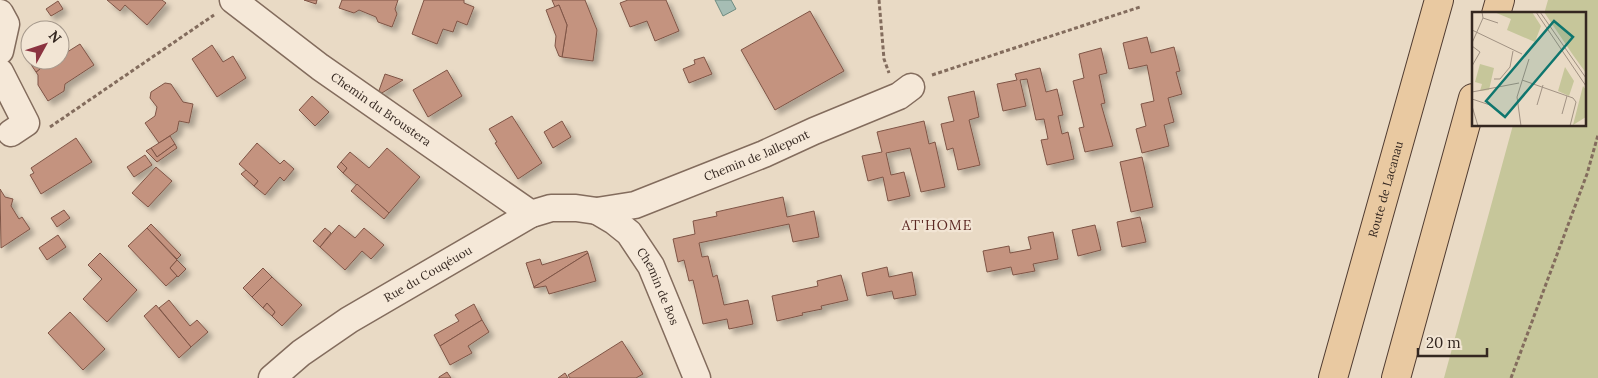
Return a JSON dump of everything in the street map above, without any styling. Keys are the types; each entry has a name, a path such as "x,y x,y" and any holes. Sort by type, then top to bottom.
{"main road":[{"name":"Route de Lacanau","path":"1333,378 1439,0"},
{"path":"1396,378 1472,102"}],"street":[{"name":"Chemin du Broustera","path":"234,0 320,67 531,214"},
{"path":"0,13 6,24 0,51"},
{"path":"0,72 26,123 11,133"},
{"name":"Chemin de Jallepont","path":"597,210 635,205 764,154 905,92"},
{"name":"Rue du Couqéuou","path":"272,378 301,353 349,320 531,214 551,208 597,210"},
{"name":"Chemin de Bos","path":"597,210 629,233 651,266 697,378"}],"path":[{"path":"11,133 43,132 234,0"},
{"path":"879,0 884,59 905,92 916,80 1140,6"},
{"path":"1511,378 1587,174 1598,135"}],"green space":[{"path":"1548,0 1598,0 1598,378 1444,378 1513,126 1586,126 1586,12 1545,12"}],"shaded area":[{"path":"715,0 731,0 736,9 723,16"}],"building":[{"path":"107,0 162,0 166,3 147,25 125,5 120,11"},
{"path":"304,0 317,0 316,4"},
{"path":"342,0 398,0 395,9 397,14 392,27 378,22 376,17 359,10 354,13 339,8"},
{"path":"424,0 464,0 464,3 474,7 467,25 457,21 453,32 443,29 437,44 412,34"},
{"path":"552,0 585,0 597,30 593,61 562,57 567,25 559,5 555,7"},
{"path":"628,0 666,0 679,31 655,41 647,21 630,27 620,3"},
{"path":"58,1 63,9 51,16 46,9"},
{"path":"559,5 567,25 562,57 559,56 555,46 556,36 546,10"},
{"path":"810,11 844,71 775,110 741,50"},
{"path":"1147,37 1151,53 1174,47 1180,71 1176,72 1182,94 1168,98 1174,122 1164,125 1169,146 1142,153 1136,129 1146,126 1141,104 1154,101 1147,65 1129,69 1123,43"},
{"path":"80,44 94,65 65,84 64,91 48,101 38,85 38,75 36,72 39,70 70,70 70,50"},
{"path":"212,45 223,62 233,56 246,78 217,97 192,59"},
{"path":"1101,48 1107,73 1099,75 1105,103 1101,104 1113,146 1085,152 1079,128 1084,127 1073,81 1084,78 1079,54"},
{"path":"704,57 712,74 689,83 683,69 695,64 694,60"},
{"path":"1040,68 1046,92 1057,89 1063,115 1058,116 1062,134 1068,132 1074,159 1047,165 1041,140 1048,139 1044,119 1036,120 1027,79 1020,80 1026,106 1003,111 997,84 1017,80 1015,74"},
{"path":"447,70 462,96 428,117 413,90"},
{"path":"385,74 403,80 377,96"},
{"path":"165,83 171,84 183,102 193,104 189,123 179,121 177,131 159,143 145,123 155,116 157,107 150,98 151,92"},
{"path":"974,91 979,117 969,120 980,165 958,170 953,148 947,150 941,124 954,121 948,97"},
{"path":"312,96 329,112 315,126 299,110"},
{"path":"512,116 542,163 518,179 495,143 497,142 489,129"},
{"path":"562,121 571,137 553,148 544,132"},
{"path":"924,121 929,144 935,142 945,187 921,192 910,148 886,153 891,175 904,172 910,196 888,201 883,177 868,181 862,156 882,152 877,132"},
{"path":"170,136 175,144 157,157 151,148"},
{"path":"76,138 92,162 41,194 30,175 34,173 31,168"},
{"path":"257,143 280,164 284,160 294,169 284,181 280,177 265,195 254,186 258,181 239,164"},
{"path":"175,144 177,148 157,162 146,151 151,148 157,157"},
{"path":"387,148 420,177 389,213 343,173 347,168 341,162 350,152 369,168"},
{"path":"145,155 152,165 134,177 127,167"},
{"path":"1142,157 1153,207 1131,212 1120,162"},
{"path":"341,162 347,168 343,173 337,167"},
{"path":"156,167 172,181 148,207 132,193"},
{"path":"246,170 258,181 254,186 241,174"},
{"path":"357,184 389,213 384,219 351,191"},
{"path":"0,189 5,197 13,199 11,206 19,219 22,217 30,229 1,248"},
{"path":"783,197 787,217 814,211 819,237 793,242 789,224 699,243 702,257 708,256 713,277 717,275 724,305 748,300 753,324 729,329 727,319 703,324 693,280 689,281 684,260 678,262 673,239 695,234 693,221 717,216 716,212"},
{"path":"64,210 70,218 57,227 51,218"},
{"path":"1140,217 1146,242 1122,247 1117,222"},
{"path":"151,224 181,255 177,259 147,228"},
{"path":"339,225 355,238 364,228 384,245 371,259 362,251 345,270 320,247"},
{"path":"1095,225 1101,250 1078,256 1072,230"},
{"path":"147,228 177,260 170,268 177,276 166,286 128,246"},
{"path":"325,228 331,233 320,247 313,241"},
{"path":"1053,232 1058,259 1033,264 1035,271 1013,275 1011,267 987,272 983,251 1009,246 1010,253 1031,249 1028,237"},
{"path":"58,235 66,247 47,260 39,248"},
{"path":"587,251 588,253 534,287 526,263 540,259 542,265"},
{"path":"100,253 137,290 107,322 83,299 102,279 88,265"},
{"path":"588,253 596,281 549,294 546,286 534,288 534,287"},
{"path":"177,260 186,269 178,277 170,268"},
{"path":"887,267 889,277 912,272 916,295 894,299 892,291 867,296 862,273"},
{"path":"263,268 272,277 252,297 243,288"},
{"path":"841,275 848,300 821,306 822,309 777,321 772,296 818,286 817,281"},
{"path":"272,277 302,305 282,326 272,316 275,312 267,303 263,308 252,297"},
{"path":"169,300 190,326 197,320 208,332 191,347 159,308"},
{"path":"267,303 275,312 272,316 263,308"},
{"path":"474,304 482,320 440,346 434,335 459,321 455,315"},
{"path":"156,305 191,347 179,358 144,316"},
{"path":"70,312 105,349 83,370 48,333"},
{"path":"482,320 489,332 468,346 472,353 450,365 440,346"},
{"path":"622,341 643,374 636,378 570,378 568,375"},
{"path":"447,372 451,378 439,378 439,377"},
{"path":"565,373 568,378 558,378"}],"district":[{"name":"AT'HOME","path":"937,225"}]}
